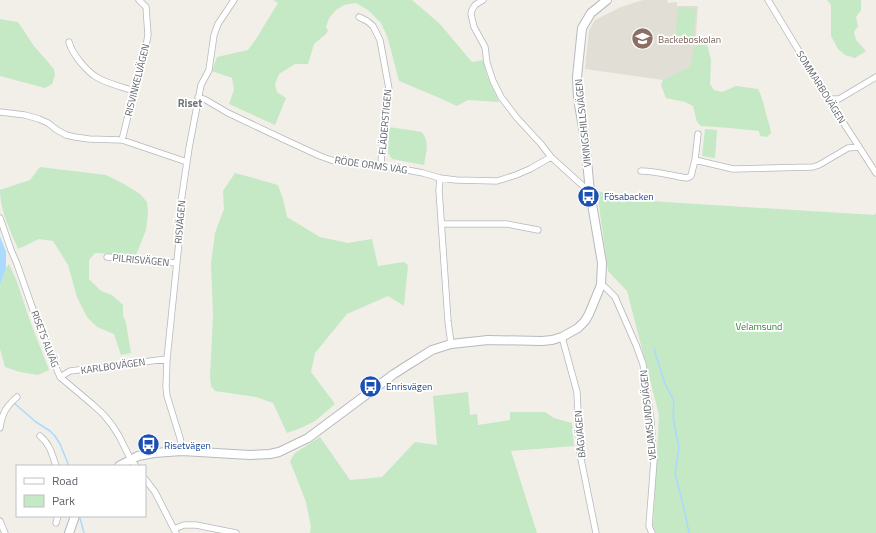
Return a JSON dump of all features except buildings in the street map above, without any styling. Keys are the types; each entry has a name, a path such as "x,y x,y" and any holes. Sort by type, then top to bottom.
{"street":[{"path":"139,0 146,6 148,0"},
{"name":"RISVÄGEN","path":"182,451 180,438 167,396 167,359 180,232 180,208 198,97 201,86 209,70 214,35 218,24 234,0"},
{"path":"483,0 475,4 470,14 474,27 485,47 487,63 493,81 501,97 551,157 590,192"},
{"name":"VIKINGSHILLSVÄGEN","path":"133,463 145,454 154,452 182,451 250,455 279,452 308,438 408,365 432,350 451,344 488,340 552,340 562,337 578,328 585,321 593,306 601,285 602,263 590,192 585,140 578,98 577,77 582,28 591,14 607,0"},
{"name":"SOMMARBOVÄGEN","path":"768,0 828,100 876,173"},
{"name":"RISVINKELVÄGEN","path":"122,140 148,35 146,6"},
{"name":"FLÄDERSTIGEN","path":"359,17 373,26 380,40 389,89 381,165"},
{"path":"69,42 71,50 77,59 91,74 134,91"},
{"path":"828,100 839,99 876,77"},
{"name":"RÖDE ORMS VÄG","path":"198,97 283,139 331,160 341,162 381,165 423,173 440,178 497,182 530,170 551,157"},
{"path":"0,112 25,115 39,119 66,135 89,139 122,140 187,162"},
{"path":"641,171 652,171 687,178 691,176 696,160 698,134"},
{"path":"696,160 732,169 813,167 848,148 860,147"},
{"path":"440,178 439,190 441,224 451,344"},
{"name":"RISETS ALVÄG","path":"0,218 37,321 60,377 103,414 119,436 133,463"},
{"path":"441,224 507,224 538,230"},
{"name":"PILRISVÄGEN","path":"107,257 176,263"},
{"name":"VELAMSUNDSVÄGEN","path":"601,285 606,287 615,297 643,364 651,422 654,460 649,526 652,533"},
{"name":"BÅGVÄGEN","path":"562,337 577,392 580,454 596,533"},
{"name":"KARLBOVÄGEN","path":"60,377 70,371 167,359"},
{"path":"0,428 5,409 17,396"},
{"path":"40,436 50,447 56,465"},
{"path":"146,480 155,492 175,531 184,525 196,525 236,533"},
{"path":"56,522 58,517"},
{"path":"69,533 75,517"},
{"path":"0,521 5,533"}],"shaded area":[{"name":"Backeboskolan","path":"643,0 667,0 668,3 677,2 677,6 698,6 693,80 663,80 585,69 589,30 595,20 621,7"}],"green space":[{"path":"273,0 412,0 439,23 472,62 483,60 487,76 499,102 468,100 457,106 399,81 387,36 381,23 368,10 356,3 344,5 336,10 329,18 326,27 328,31 314,44 308,64 295,64 279,74 275,84 277,92 286,98 275,125 229,104 234,90 232,78 212,71 217,57 248,50 278,3"},
{"path":"827,0 861,0 861,10 856,17 858,26 854,32 856,40 866,51 855,58 845,55 838,49 831,36 831,5"},
{"path":"678,7 696,8 693,43 675,42"},
{"path":"0,19 18,22 34,46 54,69 55,75 52,84 45,88 0,76"},
{"path":"706,40 711,60 710,84 714,90 722,92 736,86 758,89 771,130 771,133 767,137 760,136 759,131 701,126 697,122 693,106 685,102 666,98 661,85 663,80 690,67 694,47"},
{"path":"389,127 422,132 427,144 424,165 392,159 388,153"},
{"path":"705,129 717,130 715,158 702,156"},
{"path":"40,167 106,175 140,194 147,202 148,213 146,230 136,255 95,253 89,260 89,279 101,291 112,295 123,305 123,315 126,323 131,353 121,355 114,334 97,327 87,317 77,297 68,265 53,241 39,239 18,249 4,212 0,197 0,190 30,180"},
{"path":"235,173 278,185 287,217 320,237 348,243 372,239 378,266 404,262 408,265 404,306 388,296 347,314 315,353 311,372 335,404 315,421 287,433 273,403 256,397 215,391 211,386 210,376 213,316 211,263 215,233 224,209 223,191"},
{"name":"Velamsund","path":"597,191 634,200 874,215 876,213 876,533 656,533 653,525 659,415 627,291 608,271"},
{"path":"9,264 49,370 38,375 20,372 5,367 0,349 0,285"},
{"path":"468,392 470,415 477,414 478,425 510,420 510,412 545,412 554,418 572,423 574,446 511,451 537,533 310,533 311,527 306,502 290,461 295,453 320,437 350,480 382,477 415,442 437,445 433,396"}],"water":[{"path":"0,236 6,252 6,268 0,285"}],"waterway":[{"path":"654,349 665,384 674,401 673,417 679,448 675,473 689,533"},
{"path":"14,403 55,436 69,465"},
{"path":"80,518 84,533"}],"place":[{"name":"Backeboskolan","path":"642,39"},
{"name":"Fösabacken","path":"588,196"},
{"name":"Enrisvägen","path":"370,386"},
{"name":"Risetvägen","path":"148,445"}],"district":[{"name":"Riset","path":"190,103"}]}
